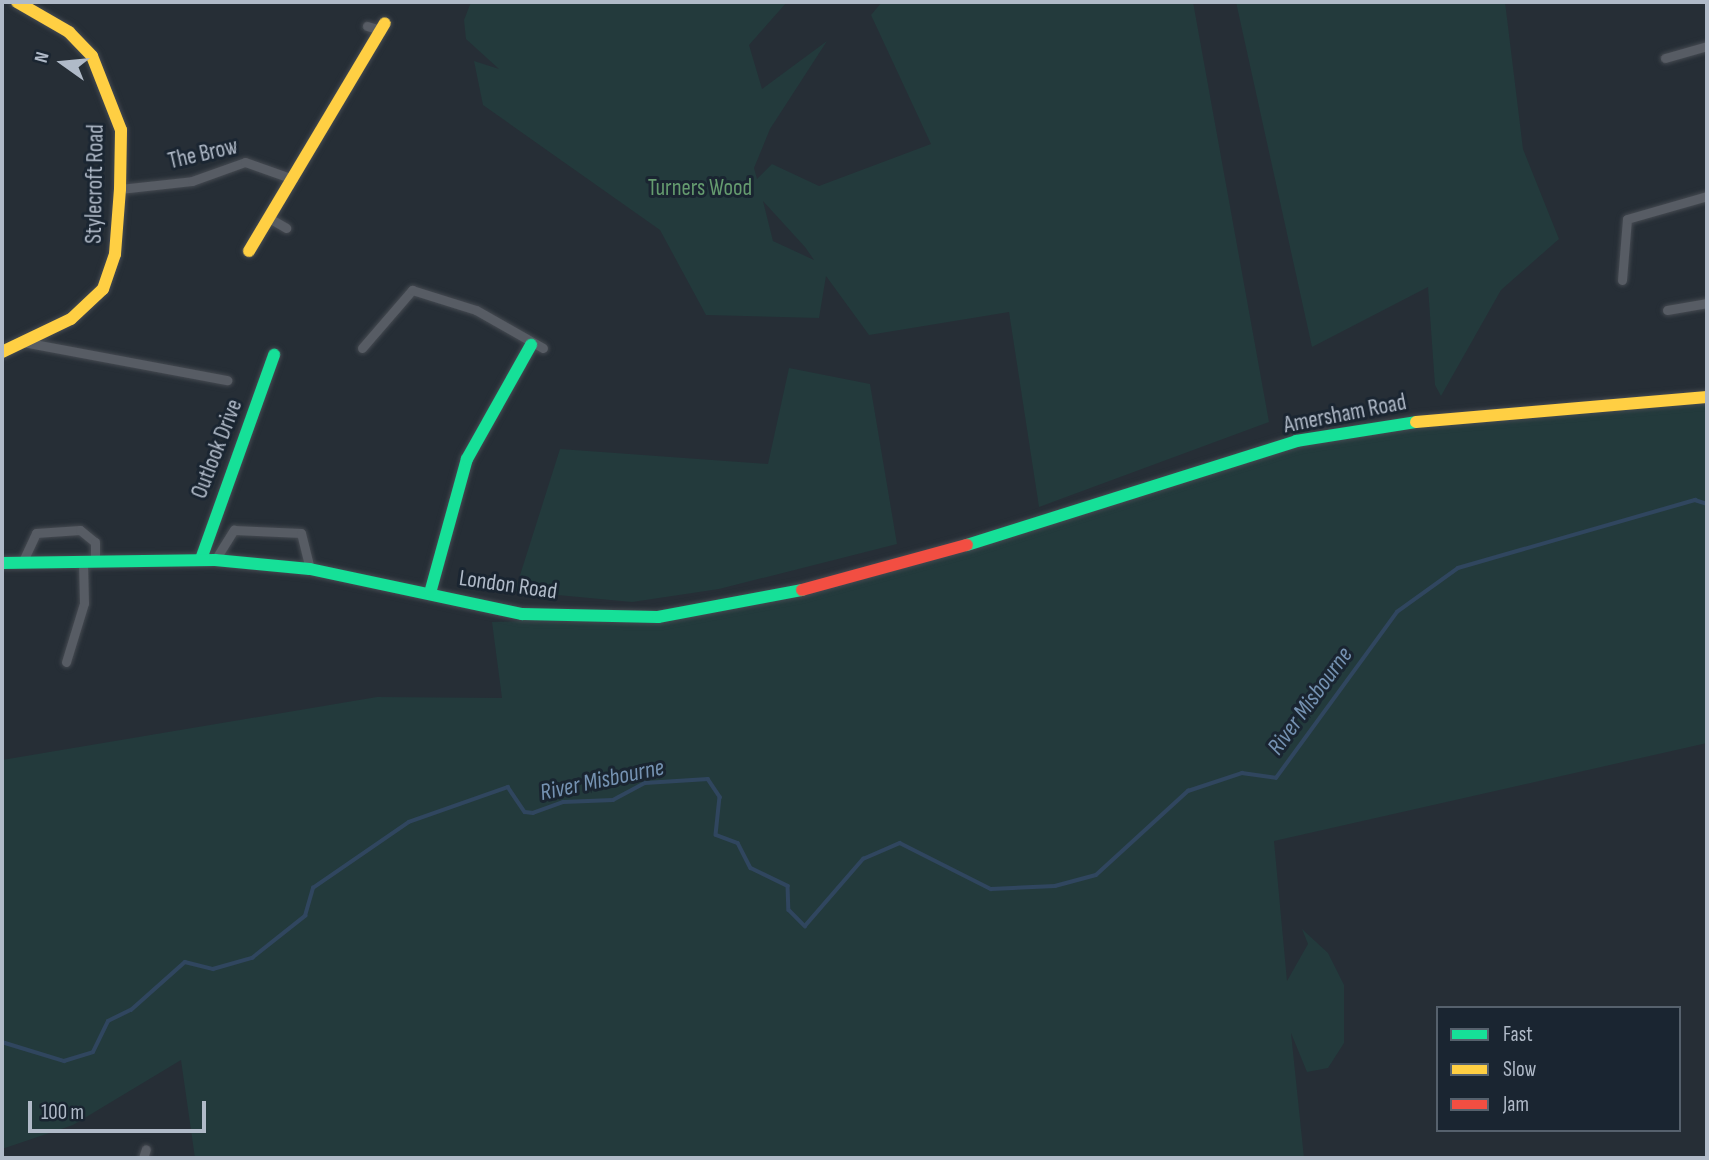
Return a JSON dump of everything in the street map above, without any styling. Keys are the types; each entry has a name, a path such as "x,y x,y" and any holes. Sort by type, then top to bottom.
{"main road":[{"name":"Stylecroft Road","path":"2,352 71,319 103,289 115,254 120,189 121,130 92,56 69,32 17,2"},
{"path":"248,251 383,27"},
{"path":"430,593 467,458 537,347"},
{"name":"Outlook Drive","path":"208,559 274,355"},
{"name":"Amersham Road","path":"1003,537 1296,441 1454,415 1707,397"},
{"name":"London Road","path":"2,563 89,559 208,559 310,569 522,614 658,617 854,580 1003,537"}],"street":[{"path":"366,26 383,27"},
{"path":"1665,58 1707,46"},
{"name":"The Brow","path":"120,189 192,181 245,162 293,179"},
{"path":"1622,280 1627,219 1707,196"},
{"path":"269,218 286,228"},
{"path":"362,348 412,290 476,310 537,347"},
{"path":"1667,310 1707,303"},
{"path":"23,342 227,380"},
{"path":"23,561 36,533 80,530 95,542 89,559 84,603 66,662"},
{"path":"208,559 234,530 301,533 310,569"}],"green space":[{"name":"Turners Wood","path":"471,2 787,2 749,45 762,89 827,41 770,129 754,168 757,179 772,164 819,186 931,144 871,15 882,2 1193,2 1269,422 1039,507 1009,312 869,335 826,276 819,318 706,315 660,230 483,105 474,61 499,69 466,39 464,20","holes":["763,201 814,260 773,241"]},
{"path":"1236,2 1505,2 1523,149 1559,239 1501,290 1441,396 1435,385 1428,287 1312,347"},
{"path":"789,368 870,384 897,544 719,589 632,602 515,591 560,449 768,464"},
{"path":"1707,396 1707,743 1274,841 1287,981 1308,944 1302,929 1328,953 1344,985 1344,1043 1328,1068 1307,1072 1291,1033 1304,1158 195,1158 181,1060 73,1125 2,1149 2,760 377,697 502,698 492,622 658,617 876,574 1296,441"}],"waterway":[{"name":"River Misbourne","path":"2,1042 64,1061 93,1052 108,1021 131,1010 185,962 213,969 252,958 305,916 313,888 409,822 508,787 525,812 533,813 563,802 613,800 645,783 708,779 720,797 716,835 738,843 751,868 788,886 789,910 805,926 863,859 900,843 991,889 1055,886 1096,875 1188,791 1242,773 1276,778 1397,612 1458,568 1695,500 1707,504"}],"traffic: fast":[{"path":"430,593 467,459 531,345"},
{"path":"201,559 274,355"},
{"path":"967,545 1296,441 1416,422"},
{"path":"2,563 215,560 310,569 522,614 658,617 802,590"}],"traffic: slow":[{"path":"2,352 71,319 103,289 115,254 120,189 121,130 92,56 69,32 17,2"},
{"path":"249,251 385,23"},
{"path":"1416,422 1707,397"}],"traffic: jam":[{"path":"802,590 967,545"}]}
